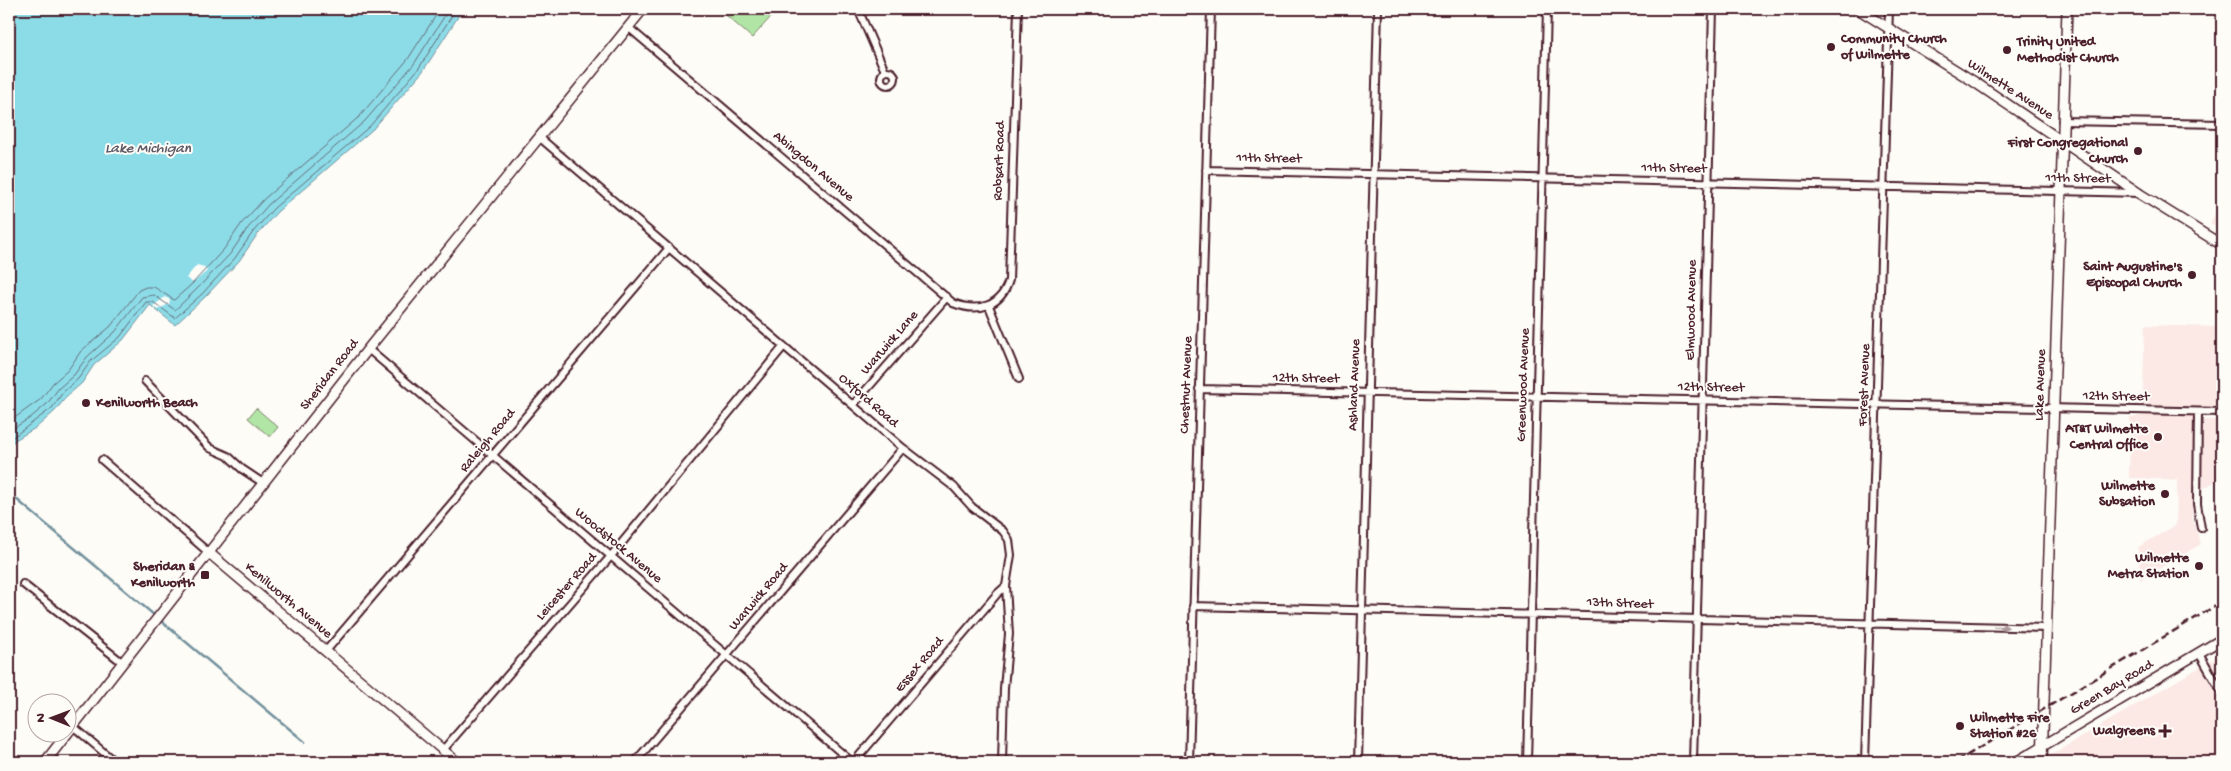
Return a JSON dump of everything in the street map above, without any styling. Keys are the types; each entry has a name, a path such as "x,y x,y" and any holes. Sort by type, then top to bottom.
{"street":[{"name":"Sheridan Road","path":"78,721 368,349 642,9"},
{"path":"858,9 885,71"},
{"name":"Robsart Road","path":"989,306 1005,290 1009,273 1018,9"},
{"name":"Chestnut Avenue","path":"1189,762 1211,9"},
{"name":"Ashland Avenue","path":"1358,762 1378,9"},
{"name":"Greenwood Avenue","path":"1527,762 1547,9"},
{"name":"Elmwood Avenue","path":"1693,762 1713,9"},
{"name":"Wilmette Avenue","path":"1858,9 1888,30 2062,139 2140,194 2222,244"},
{"name":"Forest Avenue","path":"1865,762 1889,9"},
{"name":"Lake Avenue","path":"2042,762 2066,9"},
{"name":"Abingdon Avenue","path":"628,27 946,297 967,308 989,306"},
{"path":"2062,121 2222,124"},
{"name":"Oxford Road","path":"539,137 903,448 954,487 972,507 1003,531 1009,540 1011,555 1006,586 1009,634 1004,688 1002,762"},
{"name":"11th Street","path":"1206,170 2140,194"},
{"name":"Raleigh Road","path":"326,651 669,248"},
{"name":"Warwick Lane","path":"853,405 946,297"},
{"path":"989,306 1020,379"},
{"name":"Leicester Road","path":"444,750 610,556 784,346"},
{"name":"Woodstock Avenue","path":"368,349 853,762"},
{"path":"145,381 210,448 228,456 242,469 263,483"},
{"name":"12th Street","path":"1200,389 2222,412"},
{"path":"2198,412 2197,504 2201,528"},
{"name":"Warwick Road","path":"635,762 903,448"},
{"name":"Kenilworth Avenue","path":"102,460 208,552 458,762"},
{"path":"23,584 123,663"},
{"name":"Essex Road","path":"853,762 997,594 1006,586"},
{"name":"13th Street","path":"1193,606 2047,628"},
{"name":"Green Bay Road","path":"2016,762 2222,639"},
{"path":"2199,653 2222,693"},
{"path":"78,730 115,762"},
{"name":"Sheridan Road","path":"45,762 60,744"}],"shaded area":[{"path":"2222,202 2222,409 2195,408 2192,518 2201,544 2140,580 2138,547 2176,525 2177,480 2129,478 2130,417 2142,416 2145,325 2219,327 2220,231 2210,223"},
{"path":"2203,420 2222,420 2222,478 2200,490"},
{"path":"2222,654 2222,757 2214,762 2039,762"}],"green space":[{"path":"719,9 778,9 752,38"},
{"path":"256,408 278,427 270,437 248,418"}],"water":[{"name":"Lake Michigan","path":"9,9 463,9 423,71 373,129 277,212 257,235 239,261 205,297 175,325 150,305 123,340 94,365 82,383 67,396 55,411 37,427 15,440 9,447"}],"pier":[{"path":"197,265 204,267 207,271 193,283 186,278"},
{"path":"165,297 170,300 169,304 157,310 153,306"}],"waterway":[{"path":"9,493 305,742"}],"railway":[{"path":"1956,762 2222,602"}],"place":[{"name":"Community Church of Wilmette","path":"1831,47"},
{"name":"Trinity United Methodist Church","path":"2007,50"},
{"name":"First Congregational Church","path":"2138,151"},
{"name":"Saint Augustine's Episcopal Church","path":"2192,275"},
{"name":"Kenilworth Beach","path":"86,403"},
{"name":"AT&T Wilmette Central Office","path":"2158,437"},
{"name":"Wilmette Subsation","path":"2165,494"},
{"name":"Wilmette Metra Station","path":"2199,566"},
{"name":"Sheridan & Kenilworth","path":"205,575"},
{"name":"Wilmette Fire Station #26","path":"1960,726"},
{"name":"Walgreens","path":"2165,731"}]}
